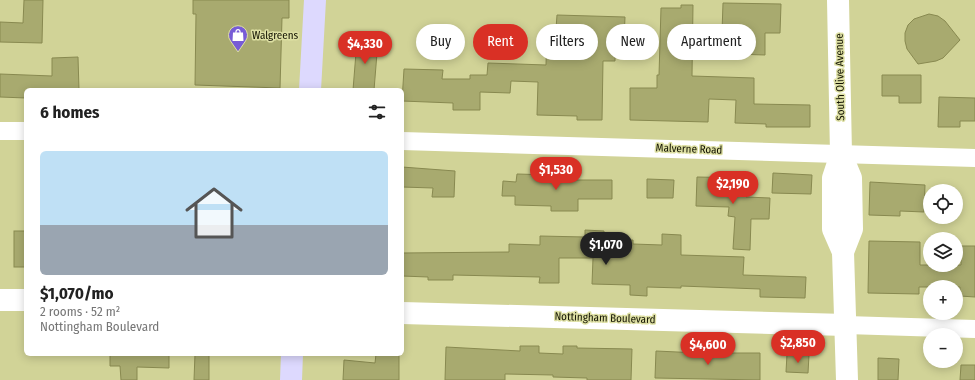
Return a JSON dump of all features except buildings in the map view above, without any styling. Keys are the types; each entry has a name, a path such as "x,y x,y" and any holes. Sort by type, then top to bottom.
{"main road":[{"path":"310,88 315,0"},
{"path":"291,380 292,356"}],"street":[{"name":"South Olive Avenue","path":"838,0 842,154 832,178 833,229 844,252 847,380"},
{"path":"0,131 24,131"},
{"name":"Malverne Road","path":"404,141 975,158"},
{"path":"0,300 24,300"},
{"name":"Nottingham Boulevard","path":"404,313 975,329"}],"place":[{"name":"Walgreens","path":"238,52"}]}
